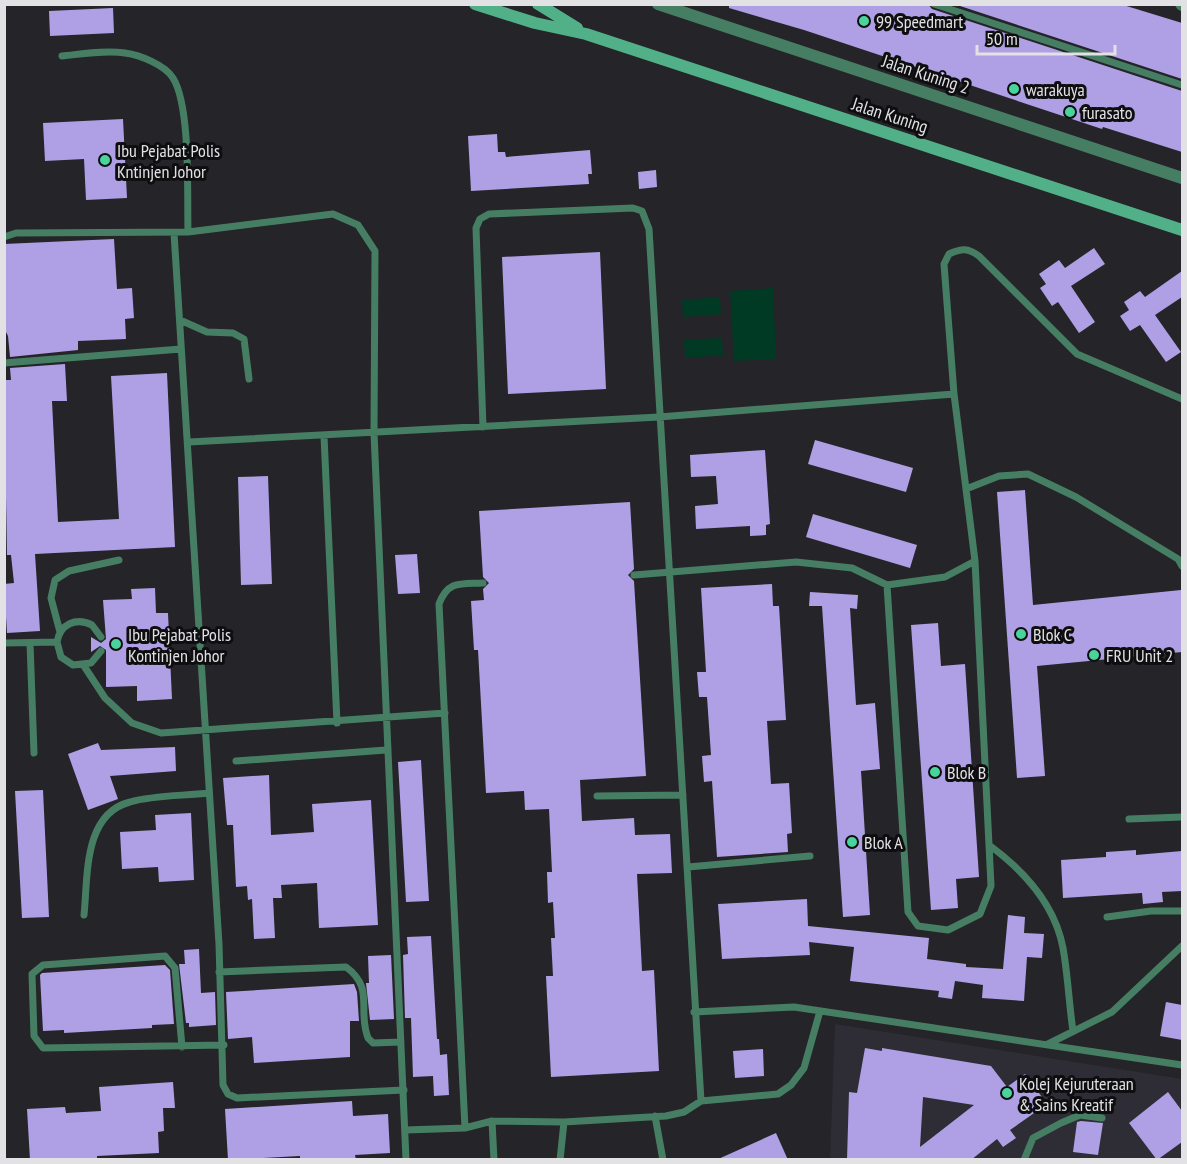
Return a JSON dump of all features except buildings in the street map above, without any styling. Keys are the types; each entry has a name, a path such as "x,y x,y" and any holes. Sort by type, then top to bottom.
{"street":[{"name":"Jalan Kuning","path":"475,4 535,23 586,34 1182,230"},
{"name":"Jalan Kuning 2","path":"658,4 1182,178"},
{"name":"Jalan Kuning","path":"540,5 586,34"},
{"path":"535,23 540,5"}],"lane":[{"path":"934,4 1182,85"},
{"path":"62,56 127,53 165,69 173,78 180,95 185,138 188,232"},
{"path":"483,427 476,228 480,219 489,214 633,208 642,211 648,229 701,1101"},
{"path":"4,237 16,233 174,233 333,214 358,225 375,251 374,433 386,750 406,1160"},
{"path":"174,233 189,442 224,1045 223,1085 232,1097 404,1090"},
{"path":"887,585 908,912 918,926 948,930 980,914 991,886 975,561 954,394 944,264 949,254 960,249 970,249 979,256 1077,354 1182,399"},
{"path":"180,320 207,332 233,333 244,339 249,379"},
{"path":"4,363 181,349"},
{"path":"189,442 659,417 954,394"},
{"path":"324,436 337,723"},
{"path":"966,489 999,476 1028,474 1076,497 1178,559 1182,567"},
{"path":"101,651 91,663 84,666 73,666 64,661 58,652 57,642 60,632 51,598 55,580 69,571 119,560"},
{"path":"634,575 795,562 852,568 887,585 945,577 975,561"},
{"path":"465,1128 439,604 444,591 454,584 483,583"},
{"path":"60,632 72,622 82,621 92,625 101,637"},
{"path":"4,643 57,642"},
{"path":"30,643 34,753"},
{"path":"84,666 105,698 132,723 161,733 337,723 445,713"},
{"path":"236,761 386,750"},
{"path":"84,915 91,847 98,824 116,808 129,802 209,793"},
{"path":"597,796 683,795"},
{"path":"1129,819 1182,817"},
{"path":"989,845 1024,874 1047,907 1062,946 1073,1031"},
{"path":"688,867 810,856"},
{"path":"1107,917 1182,911"},
{"path":"1048,1044 1112,1012 1182,946"},
{"path":"182,1047 175,968 165,956 43,965 32,974 34,1036 43,1048 182,1047 224,1045"},
{"path":"219,972 346,967 359,976 363,989 368,1038 373,1043 401,1042"},
{"path":"694,1012 794,1007 1182,1065"},
{"path":"405,1130 465,1128 492,1121 564,1122 655,1116 684,1112 701,1101 778,1094 790,1085 804,1068 820,1011"},
{"path":"1024,1160 1033,1138 1060,1123 1080,1115 1102,1118"},
{"path":"655,1116 663,1160"},
{"path":"492,1121 494,1160"},
{"path":"560,1160 564,1122"}],"shaded area":[{"name":"Kolej Kejuruteraan & Sains Kreatif","path":"835,1024 1182,1079 1182,1159 830,1160"}],"green space":[{"path":"773,288 776,359 734,361 730,291"},
{"path":"720,297 721,314 683,317 682,300"},
{"path":"722,338 723,355 685,358 684,340"}],"place":[{"name":"99 Speedmart","path":"864,21"},
{"name":"warakuya","path":"1014,89"},
{"name":"furasato","path":"1070,112"},
{"name":"Ibu Pejabat Polis Kntinjen Johor","path":"105,160"},
{"name":"Blok C","path":"1021,634"},
{"name":"Ibu Pejabat Polis Kontinjen Johor","path":"116,644"},
{"name":"FRU Unit 2","path":"1094,655"},
{"name":"Blok B","path":"935,772"},
{"name":"Blok A","path":"852,842"},
{"name":"Kolej Kejuruteraan & Sains Kreatif","path":"1007,1093"}]}
